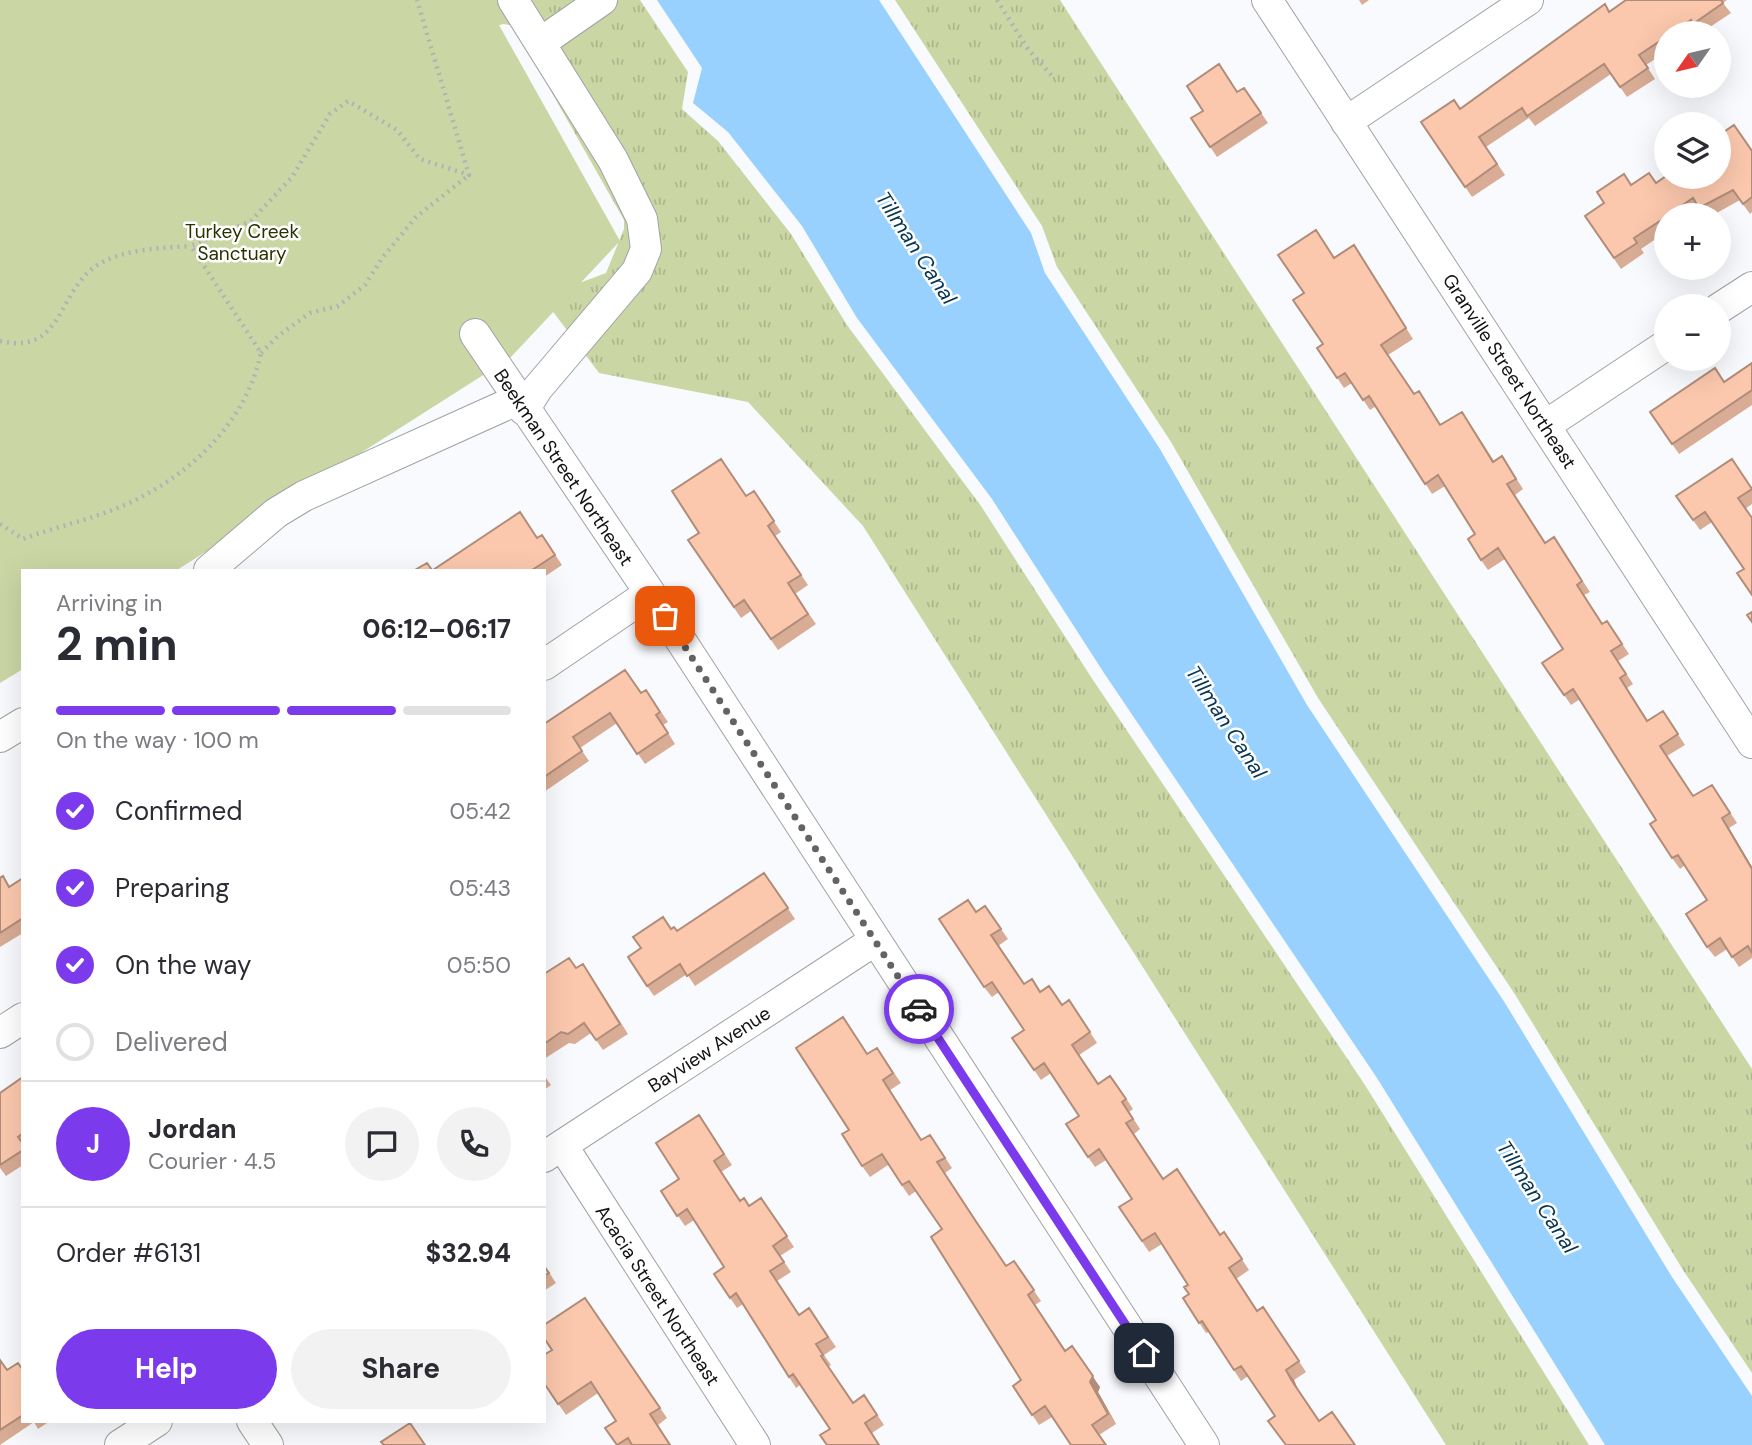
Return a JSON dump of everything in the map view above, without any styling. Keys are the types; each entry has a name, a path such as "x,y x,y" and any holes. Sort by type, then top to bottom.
{"street":[{"path":"210,569 276,513 304,496 520,405 537,389 636,271 646,249 642,219 612,160 513,0"},
{"path":"540,43 602,0"},
{"name":"Granville Street Northeast","path":"1267,0 1752,743"},
{"path":"1346,122 1528,0"},
{"path":"1731,301 1752,287"},
{"name":"Beekman Street Northeast","path":"475,334 520,405 650,593 1204,1445"},
{"path":"1546,425 1654,353"},
{"path":"546,664 650,593"},
{"path":"0,737 21,724"},
{"name":"Bayview Avenue","path":"553,1151 874,941"},
{"path":"0,1033 21,1019"},
{"name":"Acacia Street Northeast","path":"553,1151 755,1445"},
{"path":"120,1445 154,1423"},
{"path":"253,1423 268,1445"}],"path":[{"path":"417,0 469,175"},
{"path":"997,0 1028,49 1054,77"},
{"path":"0,341 37,340 56,325 75,286 94,267 120,257 191,246 251,221 292,177 330,114 348,101 397,130 419,159 469,175"},
{"path":"0,524 23,539 145,496 198,459 240,410 254,382 261,353 278,336 310,313 338,306 365,285 383,257 416,217 469,175"},
{"path":"191,246 261,353"}],"green space":[{"name":"Turkey Creek Sanctuary","path":"0,0 485,0 620,241 510,358 179,569 21,569 21,670 0,683"},
{"path":"330,0 640,0 688,72 682,109 718,141 791,234 847,325 981,506 1093,680 1365,1085 1589,1445 1446,1445 863,526 748,402 599,373 542,297 606,273 624,229 624,220 514,26 504,24 358,55"},
{"path":"895,0 1060,0 1752,1069 1752,1373 1683,1270 1516,996 1318,698 1171,442 1057,267 1042,226"}],"water":[{"name":"Tillman Canal","path":"657,0 879,0 1031,233 1045,273 1160,449 1307,705 1505,1003 1672,1277 1752,1396 1752,1445 1605,1445 1377,1078 1104,673 992,499 857,318 802,226 728,132 693,103 702,68"}],"building":[{"path":"1626,0 1721,0 1723,3 1697,21 1654,21 1654,45 1639,55 1648,68 1620,87 1604,64 1527,116 1522,108 1479,137 1497,164 1465,187 1421,122 1454,100 1460,109 1605,4 1609,12"},
{"path":"1219,64 1237,92 1244,88 1261,113 1210,147 1191,118 1203,111 1187,86"},
{"path":"1734,125 1752,151 1752,197 1743,204 1733,190 1708,203 1696,203 1693,198 1686,203 1654,203 1654,225 1634,238 1637,243 1614,258 1585,216 1604,203 1597,192 1624,174 1631,185 1649,173 1654,180 1654,189 1731,189 1731,127"},
{"path":"1316,230 1334,258 1354,245 1406,328 1381,345 1414,394 1419,391 1440,425 1462,412 1493,462 1502,456 1516,479 1507,484 1545,543 1554,537 1582,581 1577,585 1602,624 1607,621 1622,644 1611,651 1626,674 1620,678 1647,721 1663,711 1678,734 1660,746 1693,796 1712,785 1730,813 1722,818 1752,869 1752,953 1748,946 1732,957 1720,938 1707,947 1686,914 1707,900 1678,855 1672,858 1650,824 1656,820 1573,689 1564,695 1542,663 1563,649 1498,548 1481,560 1468,539 1475,534 1438,475 1425,484 1369,396 1363,400 1345,373 1337,378 1317,348 1323,344 1293,300 1304,293 1278,255"},
{"path":"1752,363 1752,390 1672,444 1650,412 1711,371 1717,371 1724,382"},
{"path":"721,459 746,496 754,491 774,521 768,526 801,575 788,583 808,614 771,639 744,600 734,607 688,540 699,533 672,491"},
{"path":"1732,459 1752,489 1738,498 1752,518 1752,595 1737,573 1744,569 1705,512 1693,520 1676,496"},
{"path":"520,512 537,538 542,535 555,555 534,569 434,569"},
{"path":"427,563 431,569 417,569"},
{"path":"625,670 641,693 646,690 660,712 656,715 668,733 637,754 610,713 573,737 582,751 546,776 546,723"},
{"path":"764,873 788,908 687,976 680,964 647,986 628,957 641,948 633,937 663,917 671,929 674,927 677,931"},
{"path":"3,876 9,887 21,879 21,919 0,933 0,878"},
{"path":"968,900 976,912 985,906 1001,929 991,935 1024,984 1032,979 1040,992 1049,986 1062,1005 1069,1000 1090,1032 1072,1045 1098,1084 1110,1076 1126,1099 1122,1102 1133,1119 1126,1123 1163,1179 1177,1169 1220,1235 1224,1232 1242,1259 1229,1268 1257,1311 1263,1307 1299,1361 1286,1370 1292,1381 1319,1421 1332,1412 1355,1445 1286,1445 1268,1421 1275,1416 1241,1366 1234,1370 1202,1321 1199,1323 1183,1298 1189,1294 1184,1287 1188,1285 1155,1233 1142,1241 1119,1207 1132,1199 1099,1149 1088,1157 1066,1124 1079,1116 1044,1063 1034,1070 1012,1038 1024,1030 992,982 984,987 939,919"},
{"path":"569,958 576,968 583,964 620,1024 596,1040 584,1023 568,1034 561,1032 546,1043 546,973"},
{"path":"843,1017 867,1054 877,1048 893,1073 883,1080 921,1140 930,1135 945,1158 937,1162 1006,1266 1014,1261 1034,1290 1028,1295 1065,1351 1072,1346 1093,1376 1090,1382 1108,1414 1092,1425 1106,1445 1071,1445 1045,1406 1032,1415 1013,1386 1021,1380 931,1237 942,1229 909,1181 902,1185 882,1154 862,1166 842,1134 849,1130 796,1048"},
{"path":"21,1078 21,1135 18,1137 21,1151 0,1165 0,1093"},
{"path":"699,1115 724,1154 714,1161 740,1201 744,1198 749,1206 761,1198 787,1236 773,1246 784,1262 770,1271 799,1315 809,1308 828,1337 816,1344 823,1355 821,1356 853,1403 864,1395 877,1415 865,1423 879,1445 827,1445 820,1435 830,1429 793,1374 789,1377 736,1293 730,1298 714,1274 724,1267 687,1209 677,1216 661,1191 679,1179 656,1143"},
{"path":"585,1298 660,1408 650,1414 670,1445 632,1445 628,1438 617,1445 605,1428 616,1421 591,1382 558,1404 546,1386 546,1354 552,1350 546,1341 546,1324"},
{"path":"0,1360 7,1370 18,1363 21,1367 21,1416 0,1430"},
{"path":"410,1423 425,1445 384,1445 381,1442"}],"way so far":[{"path":"665,616 919,1009"}],"route":[{"path":"919,1009 1144,1353"}]}
